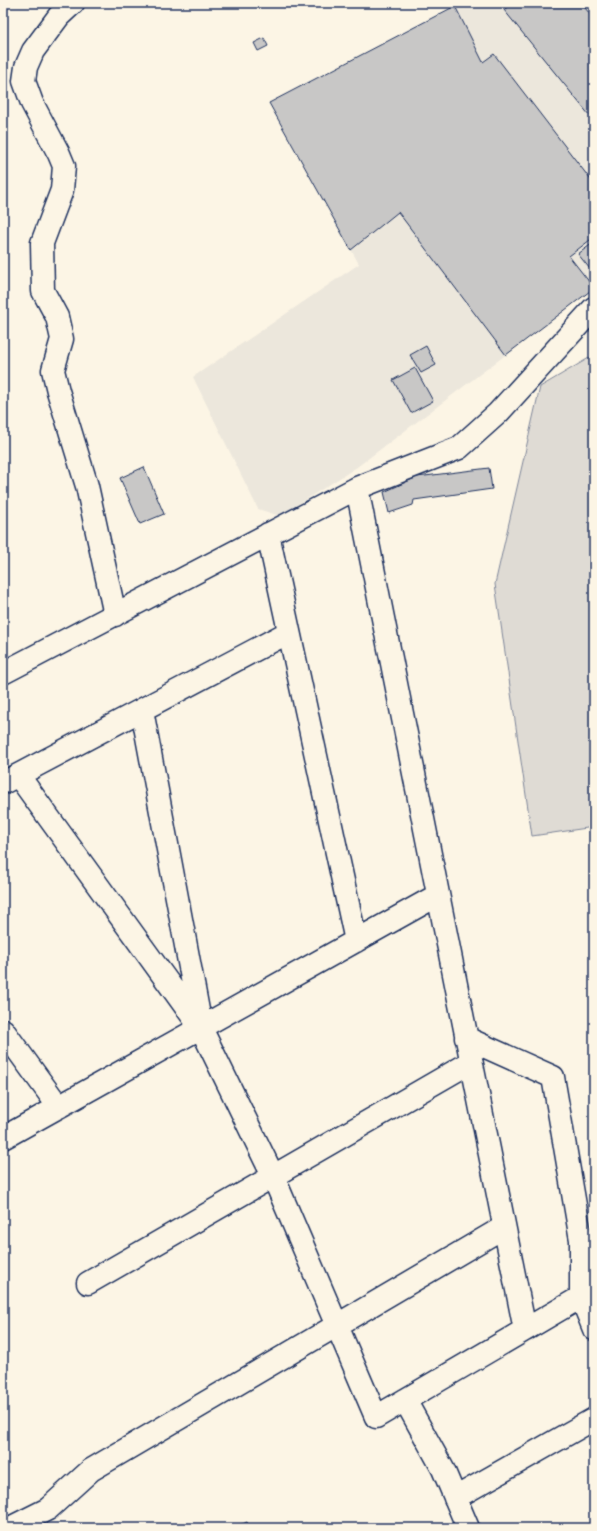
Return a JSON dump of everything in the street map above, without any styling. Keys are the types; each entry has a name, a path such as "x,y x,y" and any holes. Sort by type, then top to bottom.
{"street":[{"path":"73,3 59,16 34,51 26,67 24,81 32,103 64,166 62,190 42,243 42,291 57,317 62,339 53,370 87,486 115,615"},
{"path":"3,673 357,488 459,448 498,413 594,308"},
{"path":"357,488 524,1330"},
{"path":"268,534 356,941"},
{"path":"289,632 11,779 201,1028 273,1176 376,1417 524,1330 587,1290"},
{"path":"142,710 201,1028"},
{"path":"3,1138 438,895"},
{"path":"3,1030 59,1107"},
{"path":"466,1038 553,1077 581,1240 587,1290 594,1328"},
{"path":"88,1282 471,1062"},
{"path":"10,1528 45,1518 91,1470 504,1227"},
{"path":"405,1400 443,1469 468,1528"},
{"path":"455,1498 594,1419"}],"shaded area":[{"path":"471,3 594,3 594,288 357,467 280,516 258,509 193,377 359,264 269,103 460,4 464,9"},
{"path":"594,355 594,827 532,836 495,584 540,387"}],"building":[{"path":"512,3 581,3 594,19 594,121 504,10"},
{"path":"455,6 483,62 494,54 594,184 594,237 569,256 594,288 506,355 398,212 351,250 269,103"},
{"path":"264,38 268,46 258,51 254,43"},
{"path":"593,243 594,245 594,274 578,254"},
{"path":"426,346 436,365 421,373 410,355"},
{"path":"415,368 433,401 411,413 393,380"},
{"path":"144,467 164,514 140,524 120,478"},
{"path":"489,468 492,489 414,500 413,505 389,513 384,492 417,477"},
{"path":"247,1522 250,1528 234,1528"}]}
